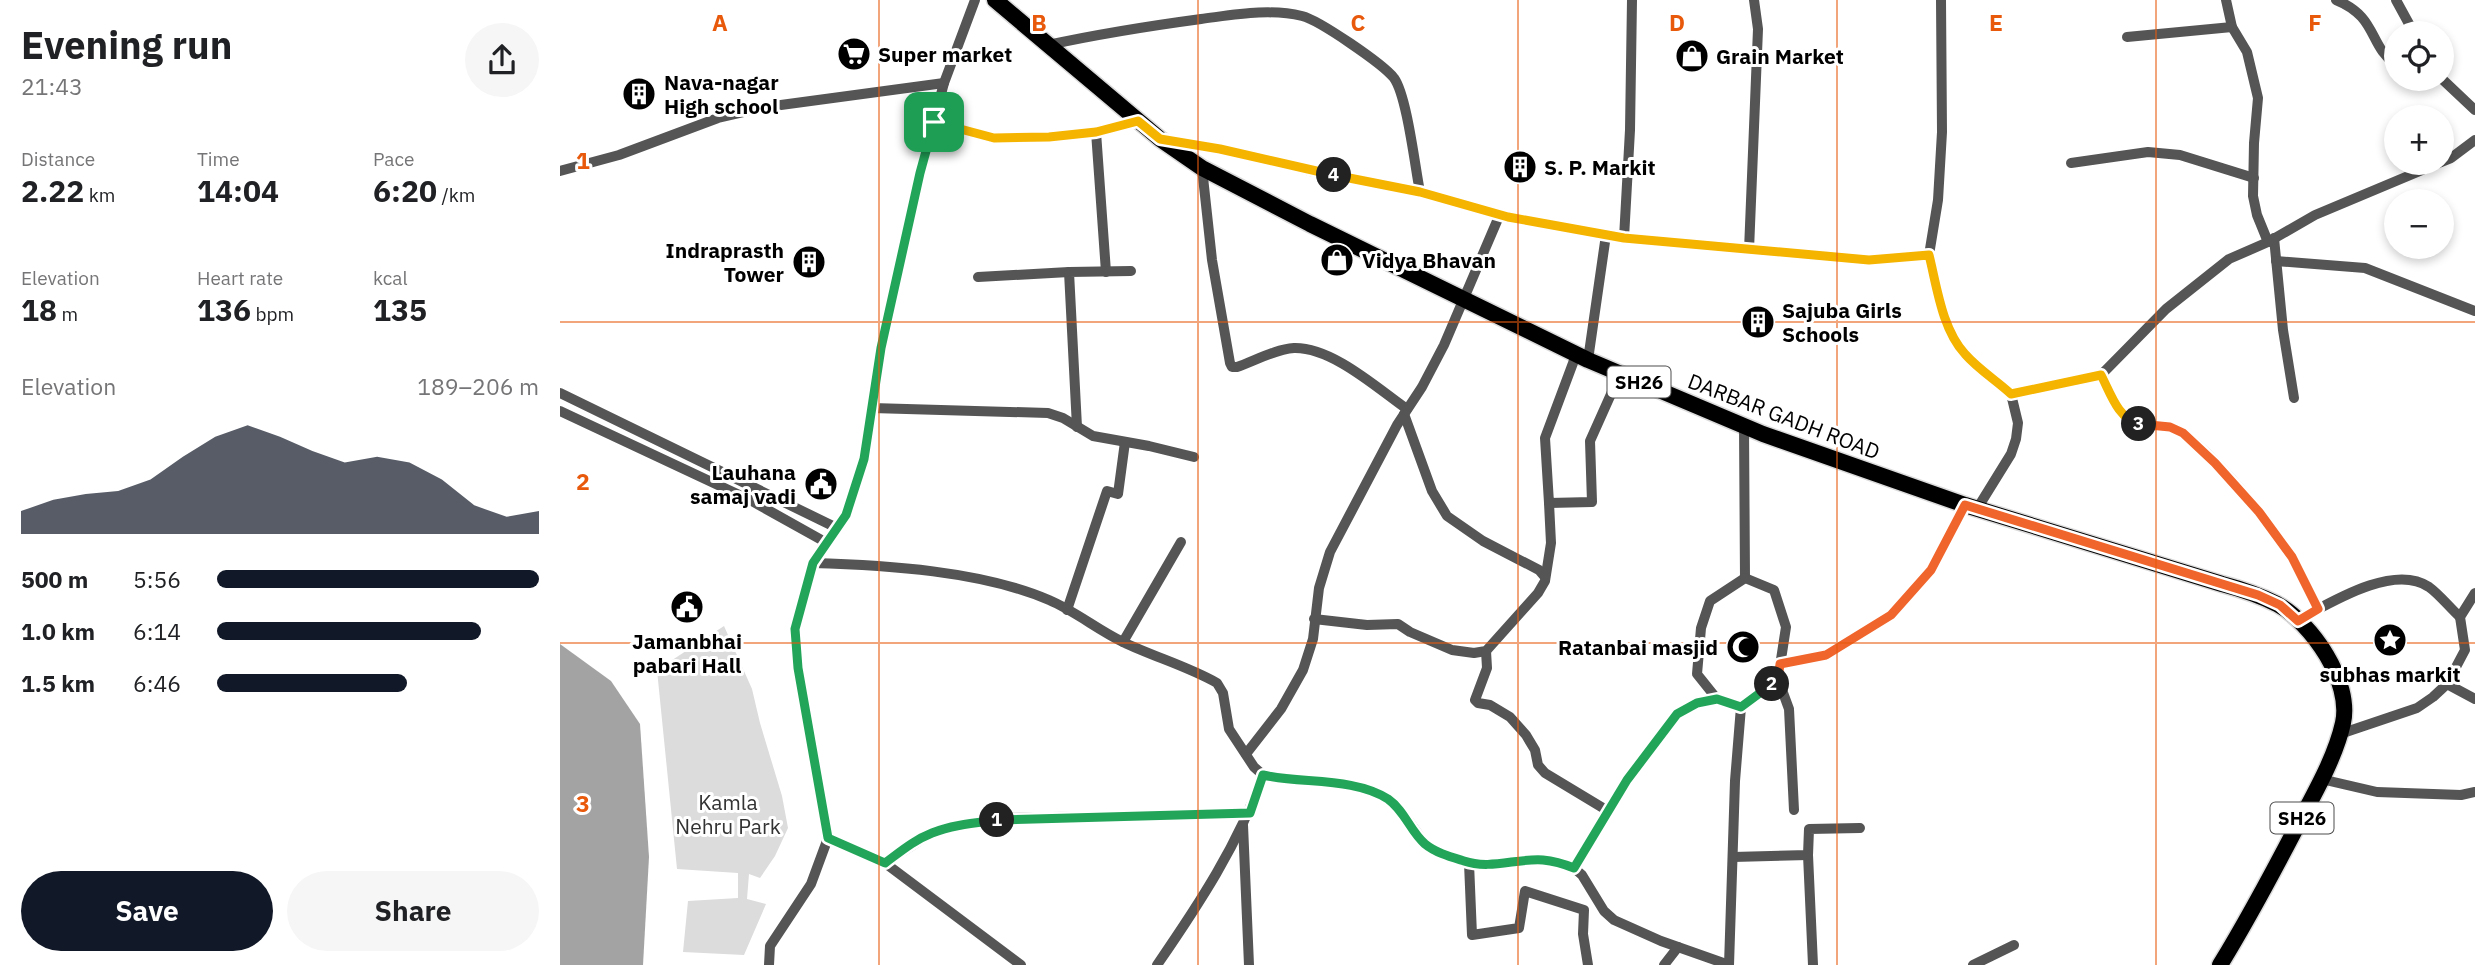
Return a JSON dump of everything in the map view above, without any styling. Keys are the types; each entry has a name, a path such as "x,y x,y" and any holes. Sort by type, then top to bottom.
{"main road":[{"name":"DARBAR GADH ROAD","path":"995,0 1160,139 1202,168 1582,357 1762,434 1971,507 2258,595 2280,605 2298,621 2331,660 2343,698 2344,721 2340,734"},
{"name":"SH26","path":"2220,965 2249,918 2321,779 2340,734"}],"street":[{"path":"769,965 770,946 811,884 828,838 798,668 795,629 813,563 846,515 858,482 881,348 920,173 944,83 975,0"},
{"path":"1624,238 1630,130 1632,0"},
{"path":"1749,250 1758,29 1754,0"},
{"path":"1780,664 1826,655 1891,615 1931,570 1971,507 2011,454 2016,439 2018,423 2011,394 1964,354 1953,336 1944,315 1929,255 1938,200 1942,132 1941,0"},
{"path":"2226,0 2232,27 2247,52 2258,98 2254,143 2254,206 2271,240 2276,261 2294,398"},
{"path":"2336,0 2346,4 2365,19 2384,53"},
{"path":"2396,0 2407,21"},
{"path":"1048,45 1108,32 1241,14 1285,13 1309,18 1381,66 1394,79 1402,95 1420,192"},
{"path":"2127,37 2232,27"},
{"path":"560,171 619,155 718,118 766,107 944,83"},
{"path":"2454,90 2475,110"},
{"path":"934,122 994,138 1049,137 1096,132 1138,121"},
{"path":"1096,132 1106,272"},
{"path":"1160,139 1220,149 1310,171 1420,192 1500,214 1624,238 1869,260 1929,255"},
{"path":"2454,153 2475,140"},
{"path":"2071,163 2148,152 2180,155 2254,178"},
{"path":"1202,168 1212,260 1232,367 1290,348 1313,350 1338,362 1406,411 1432,491 1447,516 1483,541 1539,570 1545,577"},
{"path":"2011,394 2101,375 2166,309 2229,259 2271,240 2315,215 2409,175"},
{"path":"1246,754 1281,709 1303,670 1312,639 1319,588 1330,552 1444,345 1500,214"},
{"path":"1314,619 1367,625 1401,625 1410,632 1452,650 1474,653 1486,651 1538,593 1545,581 1551,543 1545,438 1582,357 1606,235"},
{"path":"2276,261 2365,268 2475,311"},
{"path":"978,277 1131,271"},
{"path":"1069,272 1077,427"},
{"path":"1549,503 1592,502 1590,440 1620,374"},
{"path":"2101,375 2116,403 2130,421 2170,427 2183,433 2215,463 2259,512 2292,557 2318,609"},
{"path":"560,393 837,528"},
{"path":"872,408 1048,413 1063,418 1093,436 1194,457"},
{"path":"560,411 750,500 827,543"},
{"path":"1744,426 1745,578"},
{"path":"1068,610 1107,491 1118,494 1125,442"},
{"path":"1123,642 1181,542"},
{"path":"813,563 863,565 967,576 1010,586 1051,601 1123,642 1217,683 1223,693 1229,729 1263,775 1331,782 1387,798 1401,810 1425,844 1442,855 1469,863 1541,860 1574,868 1583,875 1604,911 1614,920 1729,965 1735,781 1741,707 1778,679"},
{"path":"1745,578 1774,590 1786,627 1778,679 1789,709 1794,810"},
{"path":"1717,699 1697,674 1701,628 1710,601 1745,578"},
{"path":"2298,621 2360,588 2397,580 2428,586 2460,617 2465,650 2447,684 2433,698 2417,708 2340,734"},
{"path":"2460,617 2475,593"},
{"path":"1486,651 1487,668 1475,700 1478,704 1490,705 1510,717 1526,735 1535,750 1538,765 1545,773 1608,811"},
{"path":"2447,684 2475,699"},
{"path":"1574,868 1627,780 1677,714 1697,703 1717,699 1741,707"},
{"path":"1157,965 1209,888 1250,813 1263,775"},
{"path":"2321,779 2376,792 2461,795 2475,792"},
{"path":"885,863 915,841 946,828 1007,818 1250,813"},
{"path":"1243,824 1249,965"},
{"path":"1813,965 1809,829 1860,828"},
{"path":"828,838 885,863 1021,965"},
{"path":"1733,857 1808,855"},
{"path":"1469,863 1472,935 1518,928 1525,891 1584,910 1583,934 1588,965"},
{"path":"1973,965 2014,945"},
{"path":"1664,965 1678,947"}],"green space":[{"name":"Kamla Nehru Park","path":"724,626 752,689 782,796 788,828 775,856 760,878 749,874 747,899 766,904 744,955 683,952 688,901 738,898 738,873 677,869 657,670"}],"shaded area":[{"path":"560,644 611,681 640,724 649,857 643,965 560,965"}],"place":[{"name":"Super market","path":"854,54"},
{"name":"Grain Market","path":"1692,56"},
{"name":"Nava-nagar High school","path":"639,94"},
{"name":"S. P. Markit","path":"1520,167"},
{"name":"Vidya Bhavan","path":"1337,260"},
{"name":"Indraprasth Tower","path":"809,262"},
{"name":"Sajuba Girls Schools","path":"1758,322"},
{"name":"Lauhana samaj vadi","path":"821,484"},
{"name":"Jamanbhai pabari Hall","path":"687,607"},
{"name":"subhas markit","path":"2390,640"},
{"name":"Ratanbai masjid","path":"1743,647"}],"route":[{"path":"1138,121 1160,139 1191,143 1310,171 1389,185 1508,217 1606,235 1869,260 1929,255 1944,315 1964,354 2011,394 2101,375 2116,403 2130,421 2170,427 2183,433 2215,463 2259,512 2292,557 2318,609 2298,621 2280,605 2258,595 1965,505 1931,570 1891,615 1826,655 1780,664 1778,679 1741,707 1717,699 1686,707 1677,714 1627,780 1574,868 1541,860 1469,863 1442,855 1425,844 1401,810 1387,798 1331,782 1263,775 1250,813 1007,818 946,828 915,841 885,863 828,838 798,668 795,629 813,563 846,515 855,493 864,459 881,348 934,122 994,138 1049,137 1096,132 1138,121"}]}
